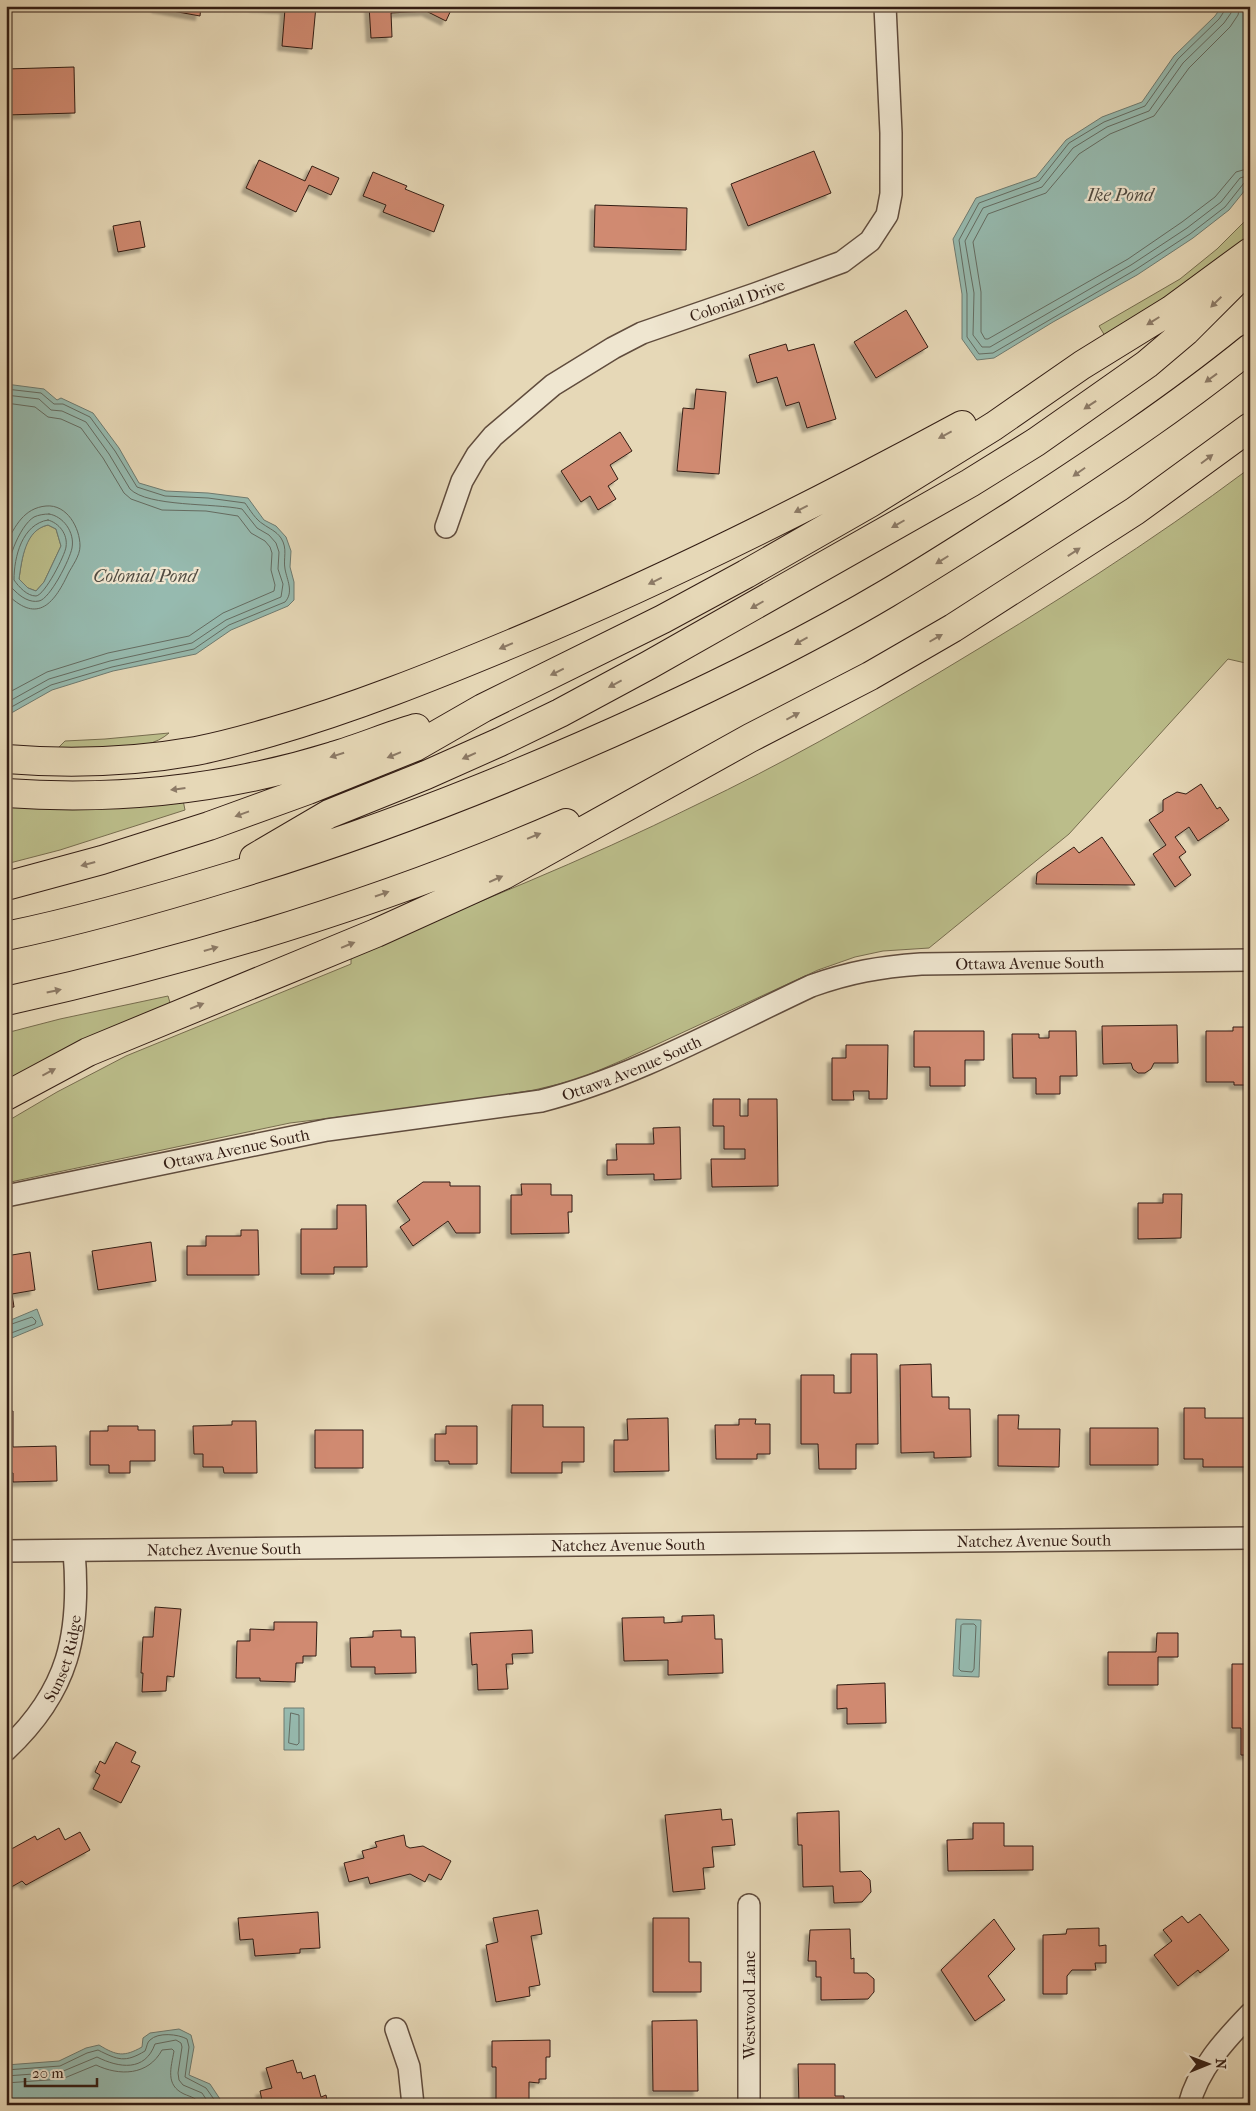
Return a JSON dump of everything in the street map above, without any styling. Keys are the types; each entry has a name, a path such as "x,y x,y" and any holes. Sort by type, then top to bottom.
{"highway":[{"path":"6,886 209,826 308,790 415,746 483,708 663,619 870,503 994,426 1082,365 1171,310 1250,252"},
{"path":"213,881 329,814 426,775 500,742 584,700 688,644 970,483 1036,442 1147,364 1218,300 1250,267"},
{"path":"6,936 79,919 213,881 295,856 455,800 595,741 705,690 786,649 884,595 1063,482 1138,431 1250,348"},
{"path":"6,759 58,762 112,761 196,751 300,723 382,696 567,621 638,589 883,468 987,412 1082,365"},
{"path":"6,1001 75,986 229,943 338,909 435,875 562,825 652,786 870,676 953,628 1135,512 1250,426"},
{"path":"6,793 57,796 149,793 254,777 334,756 483,708"},
{"path":"6,1096 106,1044 376,933 504,875 750,738"}],"street":[{"name":"Colonial Drive","path":"446,528 462,482 477,455 493,436 553,385 605,352 642,333 842,262 870,241 887,215 890,194 892,133 885,6"},
{"name":"Ottawa Avenue South","path":"6,1196 327,1130 541,1102 575,1093 639,1068 811,986 838,976 880,967 921,964 1250,960"},
{"name":"Natchez Avenue South","path":"6,1551 1250,1538"},
{"name":"Sunset Ridge","path":"6,1750 23,1734 51,1697 67,1658 75,1620 76,1575 74,1550"},
{"name":"Westwood Lane","path":"749,1904 749,2105"},
{"path":"1189,2105 1202,2072 1217,2050 1250,2014"},
{"path":"396,2029 409,2067 412,2105"}],"green space":[{"path":"1250,216 1250,243 1105,336 1099,326 1180,279 1217,249"},
{"path":"1250,468 1250,664 1228,659 1069,834 929,948 883,951 855,957 818,970 623,1060 581,1078 559,1084 454,1103 290,1123 6,1183 6,1122 57,1092 126,1056 351,964 351,954 482,901 654,826 758,774 880,707 1020,624 1137,548"},
{"path":"48,525 56,529 61,546 44,582 36,591 28,588 19,579 21,563 29,539 40,528"},
{"path":"169,733 159,740 146,745 132,747 116,749 58,748 65,741"},
{"path":"183,800 185,810 60,850 6,864 6,806"},
{"path":"168,996 171,1006 6,1081 6,1033 60,1019"}],"water":[{"name":"Ike Pond","path":"1222,6 1250,6 1250,184 1229,210 1193,238 1137,275 1053,322 994,358 977,360 962,339 962,294 953,239 976,198 1036,177 1066,140 1102,117 1142,102 1174,56 1215,16"},
{"name":"Colonial Pond","path":"6,384 44,389 57,400 61,398 93,413 119,448 139,483 166,491 208,493 248,498 264,520 276,526 286,537 291,551 290,567 294,582 294,600 288,606 231,630 196,654 113,671 52,690 6,716","holes":["48,525 56,529 61,546 44,582 36,591 28,588 19,579 26,546 34,533 40,528"]},
{"path":"37,1309 43,1325 7,1340 6,1322"},
{"path":"956,1619 981,1620 979,1677 953,1676"},
{"path":"284,1708 304,1708 304,1750 284,1750"},
{"path":"179,2029 191,2035 194,2047 189,2075 210,2084 224,2105 6,2105 6,2065 59,2061 86,2048 99,2045 116,2053 125,2054 142,2047 143,2038 150,2033"}],"building":[{"path":"156,6 201,6 200,16 156,8"},
{"path":"316,6 312,49 282,46 285,9 254,7"},
{"path":"369,6 451,6 451,10 446,21 426,11 391,13 392,37 371,38"},
{"path":"74,67 75,113 6,115 6,69"},
{"path":"814,151 831,193 748,226 731,184"},
{"path":"259,160 305,181 312,166 339,178 331,195 309,185 296,212 246,188"},
{"path":"373,172 407,186 405,189 444,205 434,232 383,212 386,205 363,196"},
{"path":"595,205 687,208 686,250 594,247"},
{"path":"140,221 145,247 118,252 113,226"},
{"path":"906,310 928,347 876,378 854,342"},
{"path":"786,344 788,351 814,344 836,419 807,428 799,402 786,406 777,377 757,383 749,355"},
{"path":"696,389 726,392 719,474 677,471 683,408 694,409"},
{"path":"620,432 632,451 610,465 618,479 608,486 616,499 598,510 590,496 581,502 561,471"},
{"path":"1201,784 1217,809 1220,807 1229,820 1198,841 1189,827 1175,837 1186,852 1179,857 1191,875 1175,887 1153,854 1166,845 1149,820 1163,811 1163,800 1177,792 1186,794"},
{"path":"1102,837 1135,885 1036,884 1037,873 1074,847 1079,853"},
{"path":"1177,1025 1178,1063 1154,1063 1151,1069 1145,1073 1138,1073 1133,1069 1131,1063 1103,1064 1102,1026"},
{"path":"1233,1027 1250,1027 1250,1085 1234,1085 1234,1082 1206,1082 1206,1031 1233,1031"},
{"path":"914,1031 984,1031 984,1060 965,1060 965,1086 930,1086 930,1067 914,1067"},
{"path":"1049,1031 1076,1031 1077,1076 1060,1076 1060,1094 1036,1094 1036,1078 1013,1078 1012,1034 1039,1034 1039,1038 1049,1038"},
{"path":"846,1045 888,1045 887,1099 869,1099 869,1091 853,1091 854,1100 832,1100 832,1058 846,1058"},
{"path":"713,1099 740,1099 740,1116 748,1116 748,1099 777,1099 778,1186 712,1187 711,1159 745,1159 745,1149 724,1149 724,1126 713,1126"},
{"path":"680,1127 681,1179 654,1180 654,1174 607,1175 607,1160 617,1160 616,1144 654,1144 653,1128"},
{"path":"423,1182 450,1182 450,1186 480,1186 480,1233 456,1233 448,1221 413,1246 400,1227 410,1220 397,1201"},
{"path":"521,1184 551,1184 551,1195 572,1195 572,1212 568,1212 569,1233 511,1234 511,1195 522,1195"},
{"path":"1163,1194 1182,1194 1181,1238 1138,1239 1138,1203 1163,1203"},
{"path":"337,1205 366,1205 367,1267 334,1267 334,1274 301,1274 301,1229 337,1229"},
{"path":"241,1230 258,1230 259,1275 187,1275 187,1246 206,1246 206,1236 241,1236"},
{"path":"151,1242 156,1281 98,1290 92,1251"},
{"path":"30,1252 35,1290 12,1294 14,1307 6,1308 6,1256"},
{"path":"851,1354 877,1354 878,1444 856,1444 856,1469 819,1469 818,1444 801,1444 801,1375 834,1375 834,1393 851,1393"},
{"path":"931,1364 932,1397 949,1397 949,1409 970,1409 971,1457 934,1458 934,1452 901,1453 900,1365"},
{"path":"6,1385 8,1385 9,1411 13,1411 13,1447 56,1446 57,1481 13,1482 13,1473 6,1473"},
{"path":"512,1405 543,1405 543,1427 584,1427 584,1462 562,1462 562,1473 511,1473"},
{"path":"1184,1408 1205,1408 1205,1418 1250,1418 1250,1467 1203,1467 1203,1459 1184,1459"},
{"path":"998,1415 1019,1415 1018,1429 1060,1429 1059,1467 998,1466"},
{"path":"668,1418 669,1471 614,1472 614,1440 628,1440 627,1419"},
{"path":"739,1419 756,1419 755,1424 770,1424 770,1454 757,1454 757,1459 716,1459 715,1425 739,1425"},
{"path":"232,1421 256,1421 257,1473 224,1473 223,1467 203,1467 203,1454 194,1454 193,1426 232,1425"},
{"path":"108,1426 138,1426 138,1430 155,1430 155,1461 130,1461 130,1473 109,1473 109,1465 90,1465 90,1431 108,1431"},
{"path":"446,1426 477,1426 477,1464 449,1464 449,1461 435,1461 435,1434 446,1434"},
{"path":"1090,1428 1158,1428 1158,1465 1090,1465"},
{"path":"315,1430 363,1430 363,1468 315,1468"},
{"path":"155,1607 181,1609 174,1677 167,1676 166,1691 142,1692 143,1637 153,1637"},
{"path":"714,1615 715,1639 722,1639 723,1673 668,1675 668,1660 624,1661 622,1618 664,1617 664,1623 682,1622 682,1616"},
{"path":"274,1622 317,1622 316,1656 303,1656 303,1663 296,1663 295,1682 260,1681 260,1678 236,1678 237,1641 250,1641 250,1629 274,1630"},
{"path":"401,1630 401,1637 415,1637 416,1673 375,1674 375,1667 351,1667 350,1638 373,1637 373,1631"},
{"path":"532,1630 533,1653 512,1654 513,1664 506,1664 508,1689 478,1690 477,1664 472,1665 470,1633"},
{"path":"1157,1633 1178,1633 1178,1657 1158,1657 1158,1685 1108,1685 1108,1652 1156,1652"},
{"path":"1232,1664 1250,1664 1250,1755 1241,1755 1241,1728 1232,1728"},
{"path":"885,1683 886,1723 847,1724 847,1708 837,1709 837,1685"},
{"path":"116,1742 136,1752 131,1762 140,1766 121,1803 93,1789 100,1775 95,1772 100,1761 105,1764"},
{"path":"721,1809 722,1820 732,1819 735,1845 712,1847 714,1867 703,1868 705,1889 673,1892 665,1815"},
{"path":"839,1811 840,1872 861,1871 870,1880 871,1892 862,1902 834,1903 833,1886 803,1887 802,1845 798,1845 797,1813"},
{"path":"973,1823 1004,1823 1004,1846 1033,1846 1033,1870 948,1871 947,1840 973,1839"},
{"path":"59,1828 65,1840 80,1832 90,1850 26,1885 22,1881 6,1890 6,1852 35,1836 37,1840"},
{"path":"404,1835 406,1846 410,1848 423,1846 451,1861 441,1880 429,1874 425,1882 410,1874 370,1884 368,1877 349,1882 344,1863 364,1858 362,1851 377,1847 375,1842"},
{"path":"538,1910 542,1934 531,1936 540,1985 529,1987 530,1996 496,2002 486,1945 498,1942 493,1918"},
{"path":"318,1912 320,1948 300,1949 300,1953 255,1956 253,1939 240,1940 238,1918"},
{"path":"1200,1914 1229,1950 1200,1973 1198,1970 1178,1986 1154,1955 1172,1941 1163,1930 1182,1916 1188,1923"},
{"path":"653,1918 689,1918 689,1962 701,1962 701,1992 653,1992"},
{"path":"994,1919 1015,1949 988,1976 1005,2000 975,2021 941,1970"},
{"path":"1099,1928 1099,1946 1106,1945 1106,1963 1095,1963 1096,1970 1072,1970 1067,1976 1067,1994 1043,1994 1043,1935 1066,1934 1067,1929"},
{"path":"850,1929 851,1959 854,1958 854,1973 867,1973 874,1979 874,1992 868,1999 821,2000 821,1977 816,1977 816,1961 808,1961 810,1930"},
{"path":"697,2020 698,2091 653,2091 652,2021"},
{"path":"550,2040 550,2057 546,2057 546,2079 539,2079 539,2083 529,2082 529,2105 496,2105 496,2067 492,2067 492,2041"},
{"path":"293,2060 297,2073 301,2072 303,2079 315,2075 321,2097 326,2095 328,2105 263,2105 260,2091 272,2088 266,2068"},
{"path":"798,2064 835,2064 835,2096 844,2096 844,2105 799,2105"}]}
